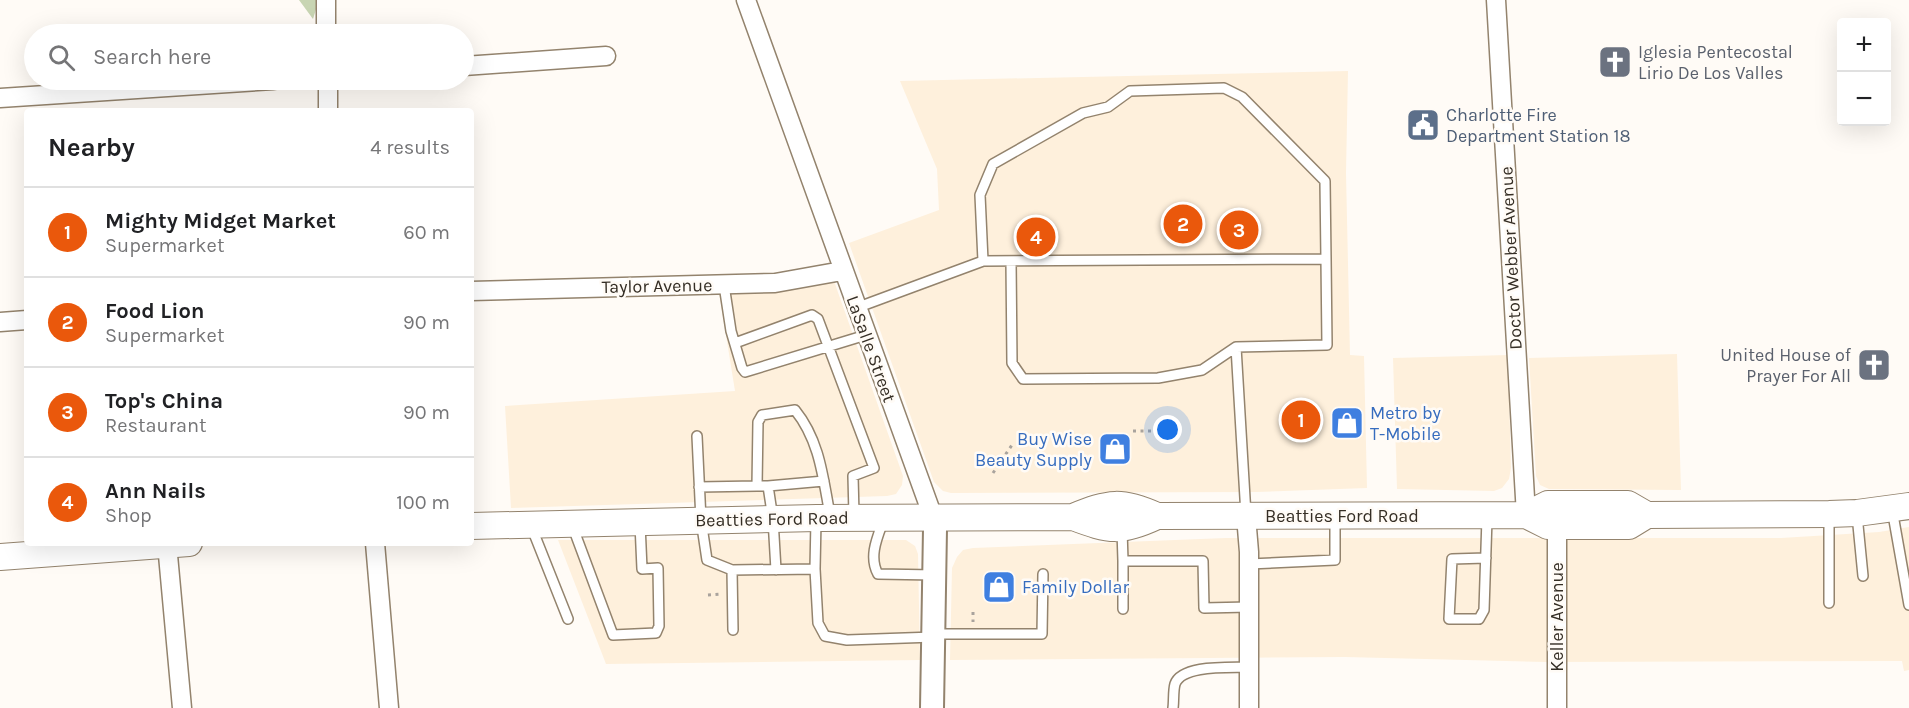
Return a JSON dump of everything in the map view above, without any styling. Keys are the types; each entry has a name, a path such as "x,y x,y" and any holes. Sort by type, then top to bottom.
{"main road":[{"name":"Beatties Ford Road","path":"1073,517 1101,506 1133,506 1157,516 1526,515 1548,504 1629,504 1647,515"},
{"name":"Beatties Ford Road","path":"1526,515 1548,526 1629,526 1647,515 1829,514 1901,508"},
{"name":"Beatties Ford Road","path":"474,526 884,517 1073,517 1102,528 1133,528 1157,516"},
{"path":"0,557 151,546"}],"street":[{"path":"326,0 326,24"},
{"name":"LaSalle Street","path":"746,0 842,271 933,517 935,636 932,708"},
{"name":"Doctor Webber Avenue","path":"1496,0 1526,515"},
{"path":"474,65 606,56"},
{"path":"0,98 121,90"},
{"path":"328,90 328,108"},
{"name":"Taylor Avenue","path":"474,291 775,283 842,271"},
{"path":"0,322 24,320"},
{"path":"1246,516 1249,564 1250,708"},
{"name":"Keller Avenue","path":"1557,526 1557,708"},
{"path":"178,546 182,708"},
{"path":"375,546 389,708"}],"lane":[{"path":"983,261 980,195 993,164 1083,113 1108,108 1130,91 1224,88 1242,96 1325,181 1327,345 1236,347 1202,370 1158,378 1023,379 1012,363 1011,261"},
{"path":"856,309 983,261 1326,259"},
{"path":"724,285 735,343 745,372 866,335"},
{"path":"735,343 813,315 818,319 874,468 853,476 815,569 818,623 825,636 847,640 1042,634 1043,574"},
{"path":"1236,347 1246,516"},
{"path":"757,486 758,422 762,415 795,410 806,424 813,439 834,518"},
{"path":"697,436 701,520 707,560 732,570 815,569"},
{"path":"699,487 824,482"},
{"path":"768,486 773,519 776,570"},
{"path":"1901,508 1909,605"},
{"path":"1857,513 1863,576"},
{"path":"1829,514 1829,603"},
{"path":"1486,558 1452,559 1449,619 1479,619 1485,610 1487,515"},
{"path":"1249,564 1335,560 1335,516"},
{"path":"884,517 873,552 874,567 878,574 935,575"},
{"path":"571,523 613,635 656,633 659,627 658,568 642,569 640,521"},
{"path":"530,524 568,619"},
{"path":"1122,528 1123,609"},
{"path":"1123,561 1203,561 1204,608 1249,607"},
{"path":"732,570 733,630"},
{"path":"1173,708 1175,684 1183,674 1198,669 1249,667"}],"path":[{"path":"1133,431 1158,430"},
{"path":"993,473 1012,445"}],"shaded area":[{"path":"1348,71 1346,173 1350,355 1364,356 1367,488 1256,492 951,493 943,491 934,482 849,243 939,210 937,169 900,81"},
{"path":"834,281 903,476 902,485 896,494 511,508 505,406 735,391 719,292"},
{"path":"1677,354 1681,490 1549,489 1540,485 1536,476 1529,358"},
{"path":"1508,355 1511,468 1509,479 1502,488 1494,491 1397,489 1393,358"},
{"path":"1909,527 1909,670 1904,671 1902,661 1546,662 1345,657 950,660 952,568 963,550 973,548 1226,538 1781,538 1879,532"},
{"path":"558,540 906,540 915,546 918,554 920,660 606,664"}],"green space":[{"path":"299,0 319,0 313,19"}],"place":[{"name":"Iglesia Pentecostal Lirio De Los Valles","path":"1615,62"},
{"name":"Charlotte Fire Department Station 18","path":"1423,125"},
{"name":"Food Lion","path":"1183,224"},
{"name":"Top's China","path":"1239,230"},
{"name":"Ann Nails","path":"1036,237"},
{"name":"United House of Prayer For All","path":"1874,365"},
{"name":"Mighty Midget Market","path":"1301,420"},
{"name":"Metro by T-Mobile","path":"1347,423"},
{"name":"Buy Wise Beauty Supply","path":"1115,449"},
{"name":"Family Dollar","path":"999,587"}]}
